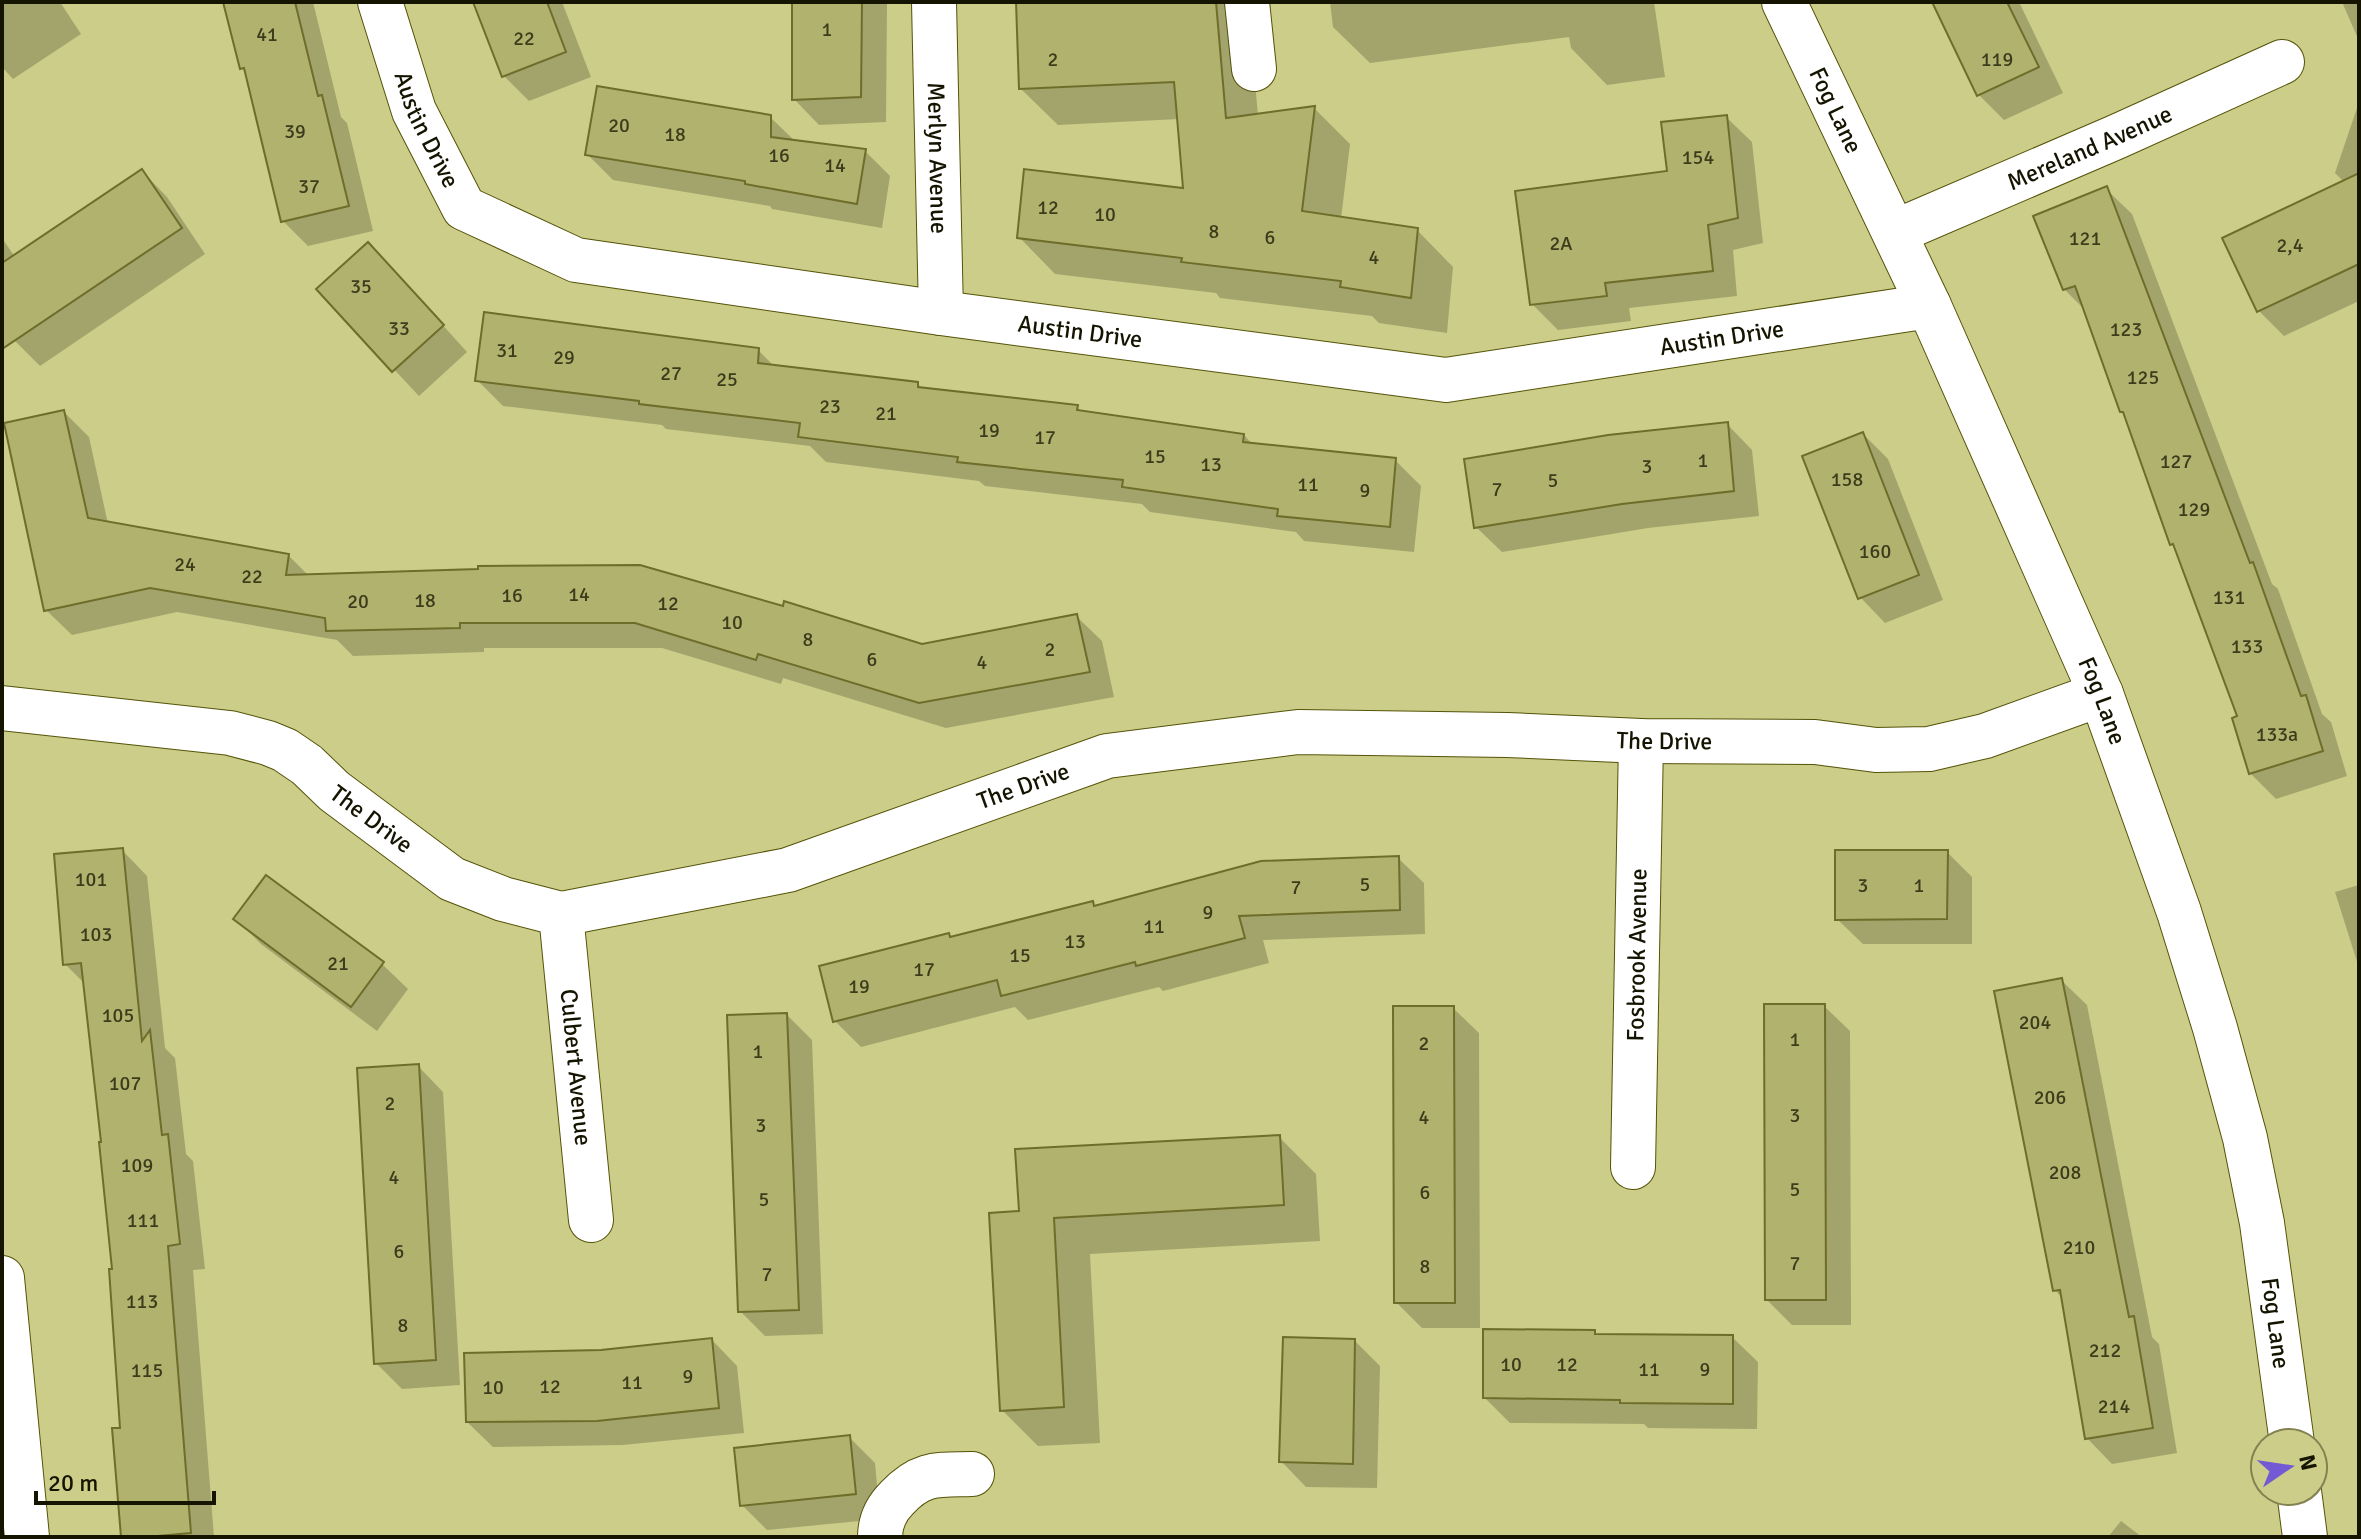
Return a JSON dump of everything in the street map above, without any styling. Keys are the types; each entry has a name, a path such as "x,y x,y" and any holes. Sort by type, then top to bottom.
{"street":[{"name":"Austin Drive","path":"380,2 414,111 464,208 576,260 941,313 1446,380 1929,306"},
{"name":"Merlyn Avenue","path":"934,2 941,313"},
{"path":"1247,2 1254,69"},
{"name":"Fog Lane","path":"1784,2 1929,306 2101,694 2179,912 2245,1138 2262,1223 2290,1427"},
{"name":"Mereland Avenue","path":"1895,232 2282,62"},
{"name":"The Drive","path":"2,708 230,733 268,743 307,765 334,791 452,879 503,899 561,914 788,870 1107,756 1298,732 1815,742 1876,750 1929,749 1985,736 2101,694"},
{"name":"Fosbrook Avenue","path":"1633,1167 1641,741"},
{"name":"Culbert Avenue","path":"561,914 591,1220"},
{"path":"2,1278 27,1537"},
{"path":"880,1537 886,1509 911,1483 931,1476 972,1474"},
{"path":"2301,1507 2305,1537"}],"building":[{"path":"223,2 295,2 349,206 281,222 244,68 240,69"},
{"path":"473,2 547,2 566,52 502,77"},
{"path":"792,2 862,2 861,97 792,100"},
{"path":"1016,2 1216,2 1226,118 1315,106 1302,211 1418,228 1411,298 1340,287 1341,281 1017,238 1024,169 1183,188 1174,82 1019,89"},
{"path":"1932,2 2007,2 2039,67 1977,96"},
{"path":"597,86 771,115 771,137 866,149 857,204 745,184 745,181 585,155"},
{"path":"1727,115 1738,218 1708,225 1713,271 1605,283 1607,296 1530,305 1515,191 1667,171 1661,122"},
{"path":"142,169 182,228 2,349 2,263"},
{"path":"2359,173 2359,264 2257,312 2222,238"},
{"path":"2107,186 2250,563 2253,562 2301,696 2306,695 2323,751 2249,774 2232,718 2237,716 2173,544 2170,545 2075,286 2063,290 2033,216"},
{"path":"368,242 444,325 392,372 316,289"},
{"path":"484,312 759,348 758,363 918,382 918,387 1078,405 1077,410 1244,434 1243,442 1396,458 1390,527 1277,516 1278,509 1122,487 1123,480 957,462 958,457 798,437 800,423 475,381"},
{"path":"64,410 88,518 289,554 286,575 478,569 478,566 640,565 783,606 784,601 922,644 1077,614 1090,672 919,703 758,654 756,660 635,623 460,623 460,628 326,631 325,618 150,588 44,611 4,423"},
{"path":"1728,422 1734,491 1622,504 1474,528 1464,459 1608,435"},
{"path":"1863,432 1919,575 1858,599 1802,456"},
{"path":"123,848 142,1041 150,1030 162,1135 168,1134 180,1244 168,1246 191,1533 146,1537 121,1537 112,1428 120,1428 109,1269 112,1269 101,1142 81,963 63,965 54,854"},
{"path":"1835,850 1948,850 1947,919 1835,920"},
{"path":"1399,856 1400,910 1239,916 1245,938 1001,996 997,980 833,1022 819,966 1093,901 1094,906 1261,861"},
{"path":"266,875 384,962 351,1007 233,919"},
{"path":"2062,978 2129,1317 2134,1316 2153,1428 2085,1439 2060,1290 2053,1291 1994,991"},
{"path":"1764,1004 1825,1004 1826,1300 1765,1300"},
{"path":"1393,1006 1454,1006 1455,1303 1394,1303"},
{"path":"787,1013 799,1310 738,1312 727,1015"},
{"path":"419,1064 436,1360 374,1364 357,1068"},
{"path":"1280,1135 1284,1205 1054,1218 1064,1407 1000,1411 989,1213 1019,1211 1015,1149"},
{"path":"1483,1329 1733,1335 1733,1404 1483,1398"},
{"path":"1283,1337 1355,1339 1353,1464 1279,1462"},
{"path":"712,1338 719,1408 597,1421 466,1422 464,1353 601,1350"},
{"path":"850,1435 856,1494 740,1506 734,1448"}]}
